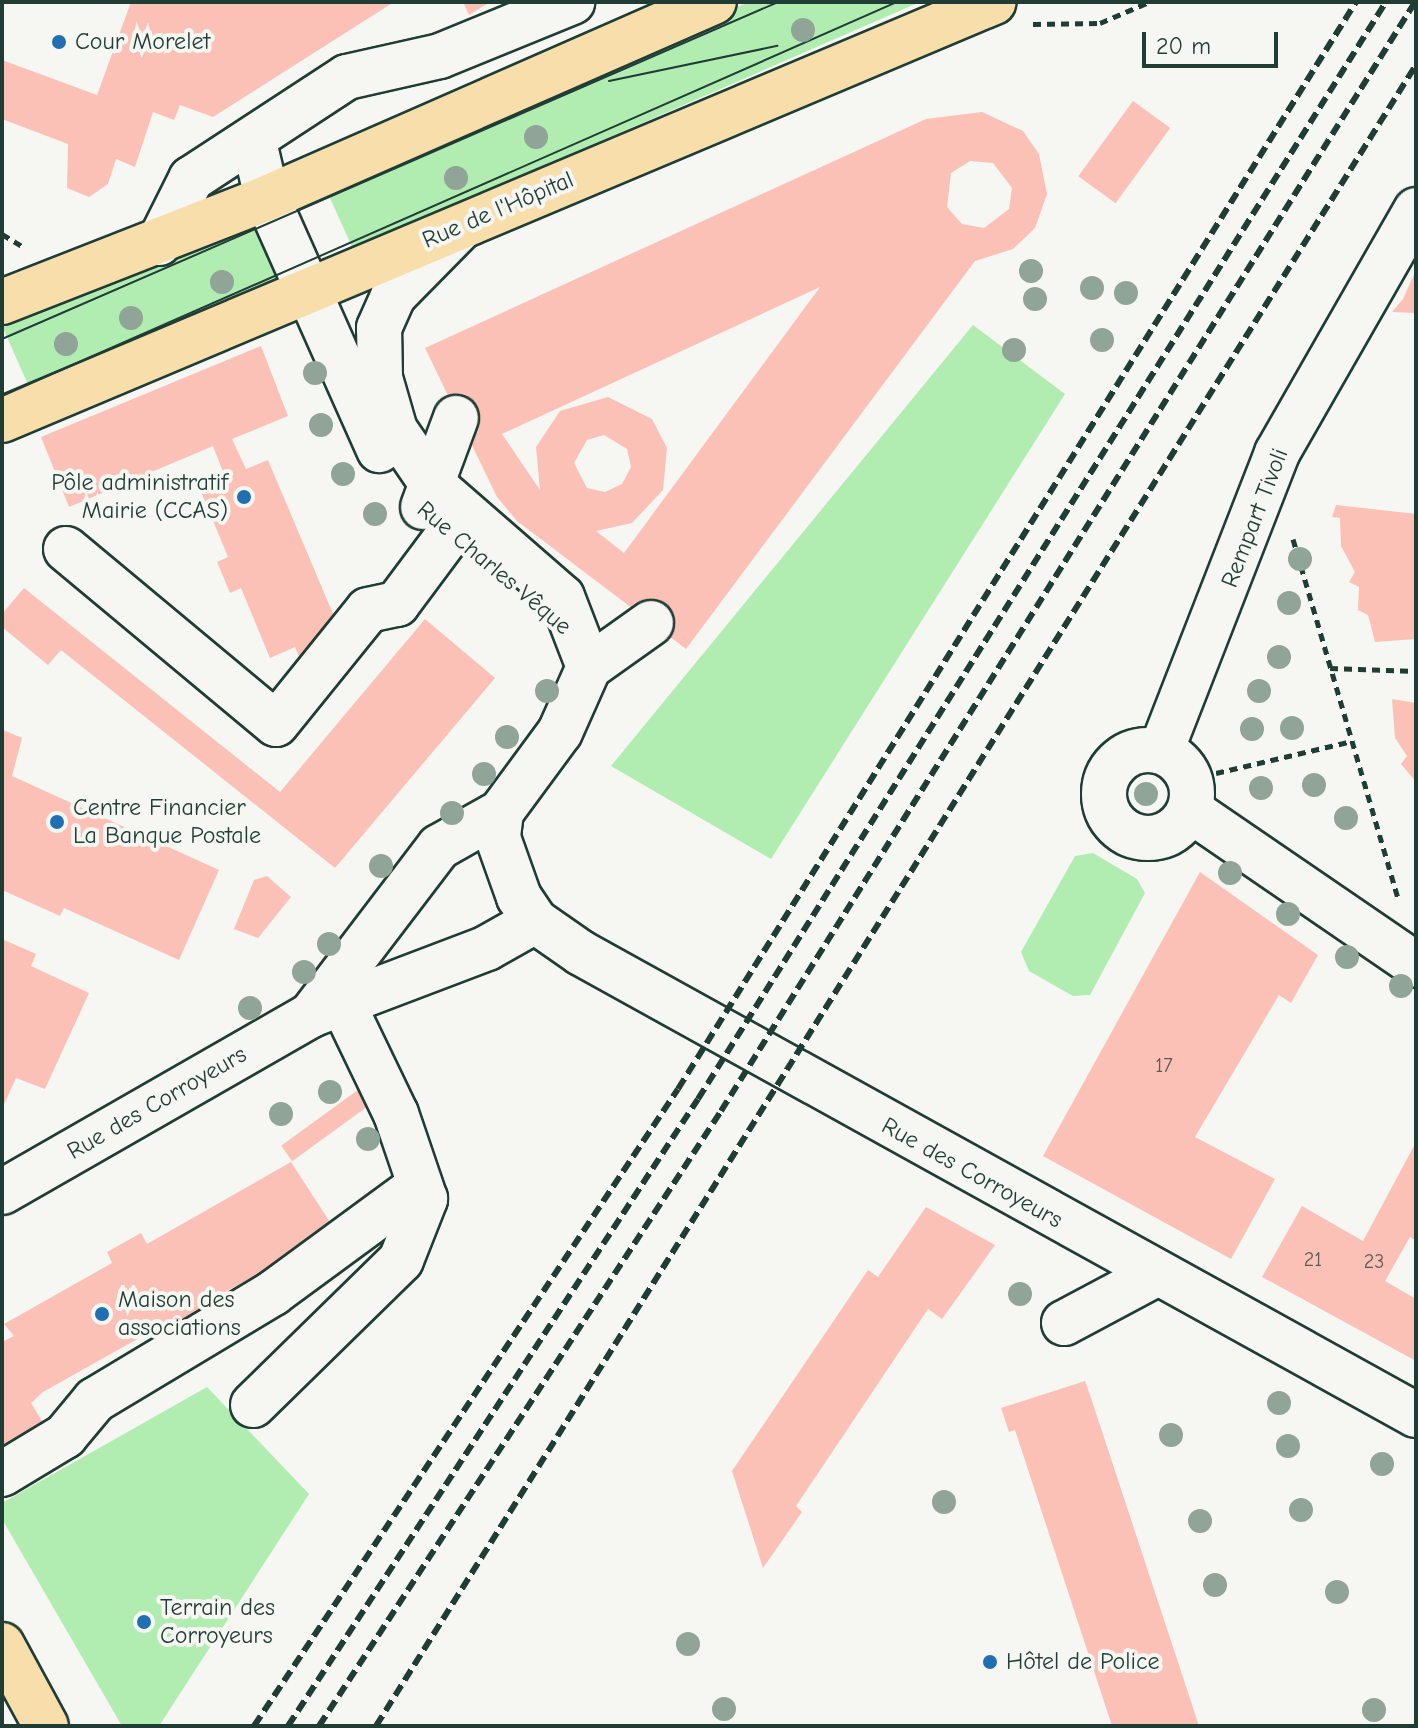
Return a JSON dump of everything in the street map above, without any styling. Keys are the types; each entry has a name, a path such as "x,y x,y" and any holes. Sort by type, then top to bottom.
{"main road":[{"path":"2,302 159,243 267,198 714,2"},
{"name":"Rue de l'Hôpital","path":"2,420 309,288 994,2"},
{"path":"2,1645 46,1726"}],"street":[{"path":"159,243 191,179 254,142 347,77 440,56 572,2"},
{"name":"Rue Charles Vêque","path":"254,142 267,198 377,446 435,509 583,653"},
{"name":"Rempart Tivoli","path":"1180,780 1272,467 1416,210"},
{"name":"Rue Charles Vêque","path":"435,509 395,430 380,378 379,328 393,296 466,223"},
{"path":"66,549 276,724 368,610 397,604 435,509 459,426"},
{"name":"Rue des Corroyeurs","path":"327,1008 439,847 501,812 560,732 583,653 640,614"},
{"path":"1180,780 1416,965"},
{"name":"Rue des Corroyeurs","path":"501,812 503,861 535,921 600,965 1416,1415"},
{"name":"Rue des Corroyeurs","path":"2,1192 327,1008 487,948 535,921"},
{"path":"253,1405 401,1260 425,1199 327,1008"},
{"path":"2,1474 65,1436 95,1400 273,1293 420,1185"},
{"path":"1064,1323 1156,1274"}],"path":[{"path":"1272,467 1400,907"},
{"path":"1330,668 1416,671"},
{"path":"1180,780 1352,741"}],"green space":[{"path":"749,2 920,2 353,249 325,187"},
{"path":"249,217 277,281 31,391 2,327"},
{"path":"973,325 1065,394 771,859 611,766"},
{"path":"1093,853 1137,879 1145,893 1090,995 1073,996 1029,971 1021,952 1075,856"},
{"name":"Terrain des Corroyeurs","path":"207,1387 309,1494 159,1726 122,1726 2,1519 2,1503"}],"building":[{"path":"131,2 394,2 213,117 180,105 174,120 153,112 135,167 116,159 108,184 89,197 67,188 68,144 2,119 2,60 97,95"},
{"path":"468,2 490,2 469,15 464,4"},
{"path":"1133,101 1170,128 1116,203 1078,176"},
{"path":"982,112 1023,131 1039,154 1047,194 1035,228 1013,249 975,261 686,649 517,521 497,497 425,348 926,119","holes":["970,161 993,163 1012,188 1009,209 984,228 962,224 947,207 951,173","820,287 624,553 596,531 632,523 663,490 667,448 652,419 608,397 560,411 536,447 540,490 502,434","604,435 627,449 631,467 622,484 605,492 587,488 574,463 587,440"]},
{"path":"1416,270 1416,313 1392,312 1403,299"},
{"name":"Pôle administratif Mairie (CCAS)","path":"261,346 288,416 232,439 246,469 268,460 339,628 315,638 322,653 301,661 295,647 270,658 241,588 230,593 217,562 228,557 199,487 225,477 213,446 69,507 41,437"},
{"path":"1336,505 1416,514 1416,639 1375,642 1368,615 1358,610 1359,587 1349,582 1355,572 1341,546 1340,518 1332,517"},
{"path":"24,588 280,792 425,619 495,678 335,868 61,650 48,665 2,627 2,614"},
{"path":"1392,699 1416,703 1416,782 1401,764 1407,756 1395,738"},
{"name":"Centre Financier La Banque Postale","path":"3,730 22,738 12,776 219,870 179,960 64,908 60,916 2,890"},
{"path":"1200,872 1318,955 1291,1003 1279,995 1195,1137 1275,1179 1231,1259 1043,1156"},
{"path":"267,876 291,897 258,938 234,929 254,880"},
{"path":"2,939 36,954 31,966 89,993 45,1089 16,1078 2,1109"},
{"path":"362,1087 373,1102 292,1161 281,1146"},
{"path":"1416,1142 1416,1241 1410,1237 1385,1281 1416,1299 1416,1361 1262,1277 1302,1206 1363,1241"},
{"name":"Maison des associations","path":"291,1162 337,1233 200,1305 207,1318 172,1338 164,1324 43,1392 31,1403 48,1431 9,1455 2,1441 2,1342 14,1336 4,1324 112,1263 107,1252 141,1233 147,1244"},
{"path":"926,1207 995,1245 942,1319 928,1309 796,1506 802,1512 763,1568 732,1471 868,1270 878,1277"},
{"path":"1085,1381 1199,1726 1112,1726 1015,1430 1009,1432 1001,1408"}],"tram line":[{"path":"2,339 778,2"},
{"path":"2,396 897,2"},
{"path":"609,81 777,46"}],"railway":[{"path":"254,1726 678,1089 1356,2"},
{"path":"288,1726 698,1099 1386,2"},
{"path":"319,1726 721,1111 1415,2"},
{"path":"376,1726 1416,65"}],"place":[{"name":"Cour Morelet","path":"59,42"},
{"name":"Pôle administratif Mairie (CCAS)","path":"244,497"},
{"name":"Centre Financier La Banque Postale","path":"57,822"},
{"name":"Maison des associations","path":"102,1314"},
{"name":"Terrain des Corroyeurs","path":"144,1622"},
{"name":"Hôtel de Police","path":"990,1662"}]}
